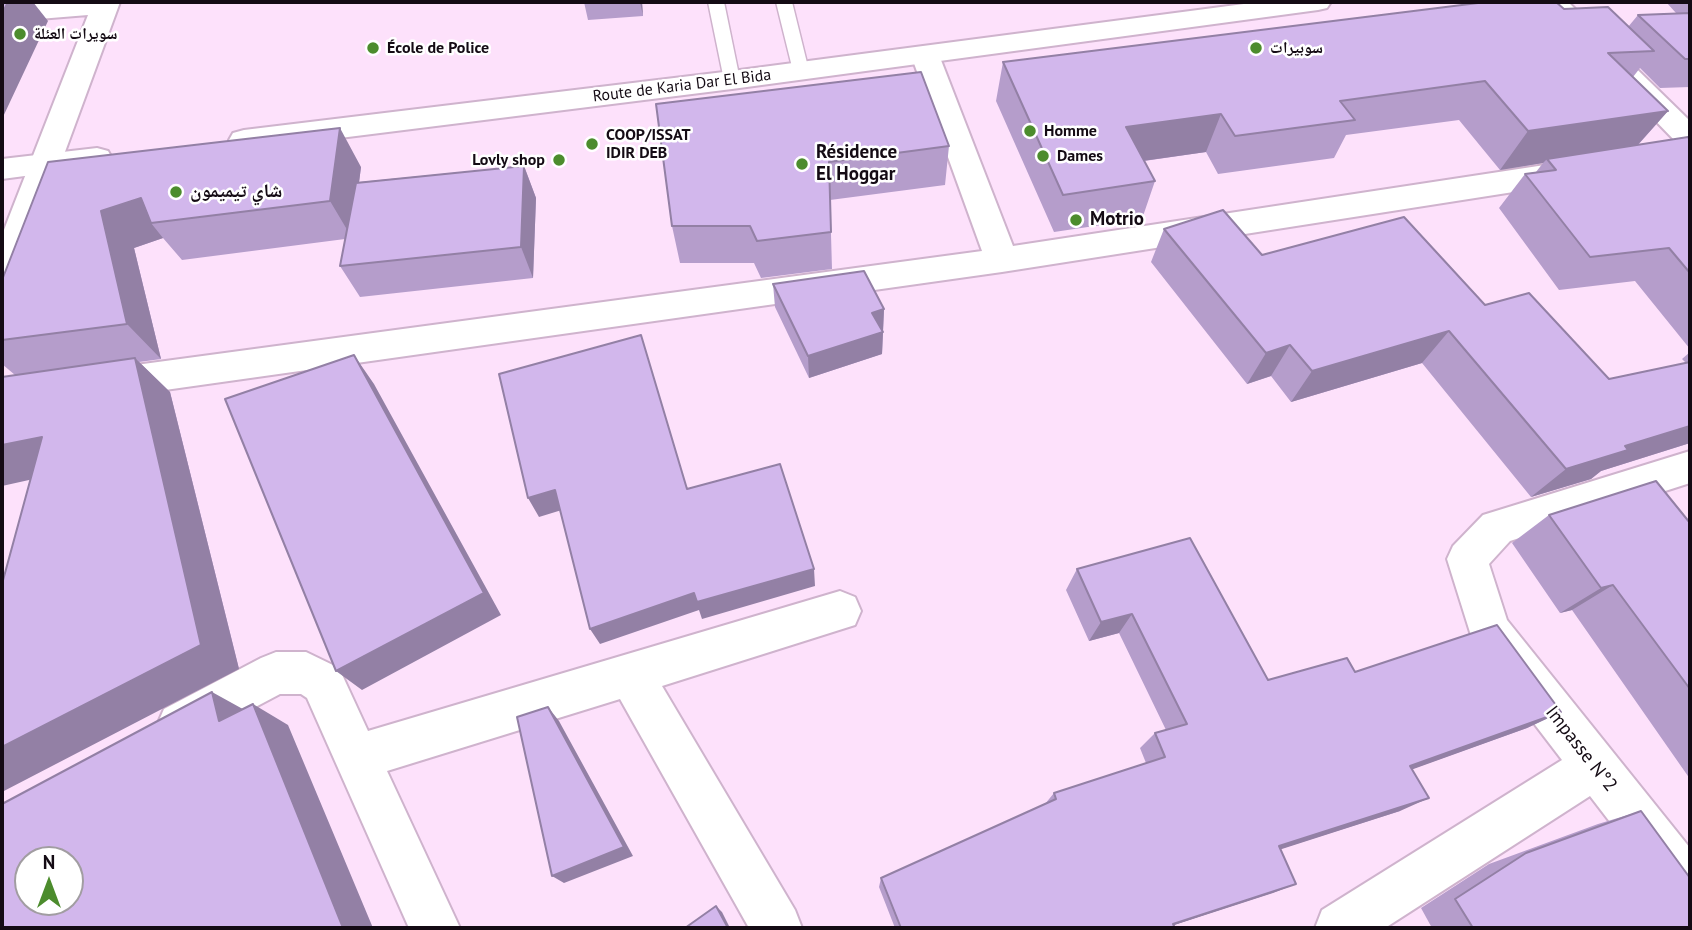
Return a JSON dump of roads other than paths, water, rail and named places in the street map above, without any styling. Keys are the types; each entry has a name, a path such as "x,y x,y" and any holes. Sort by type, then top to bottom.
{"street":[{"name":"Route de Karia Dar El Bida","path":"211,144 732,80 1318,2"},
{"path":"1553,2 1690,138"},
{"path":"2,14 106,4 2,277"},
{"path":"925,55 1002,260"},
{"path":"2,169 128,154"},
{"path":"2,398 1002,260 1608,167"},
{"name":"Impasse N°2","path":"1690,467 1497,528 1467,559 1489,631 1690,887"},
{"path":"356,758 840,611"},
{"path":"145,743 276,673 306,673 323,683 435,928"},
{"path":"631,675 777,928"},
{"path":"1340,928 1595,766"}],"lane":[{"path":"716,2 732,80"},
{"path":"784,2 801,71"}],"place":[{"name":"سويرات العئلة","path":"20,34"},
{"name":"École de Police","path":"373,48"},
{"name":"سوبيرات","path":"1256,48"},
{"name":"Homme","path":"1030,131"},
{"name":"COOP/ISSAT IDIR DEB","path":"592,144"},
{"name":"Dames","path":"1043,156"},
{"name":"Lovly shop","path":"559,160"},
{"name":"Résidence El Hoggar","path":"802,164"},
{"name":"شاي تيميمون","path":"176,192"},
{"name":"Motrio","path":"1076,220"}]}
